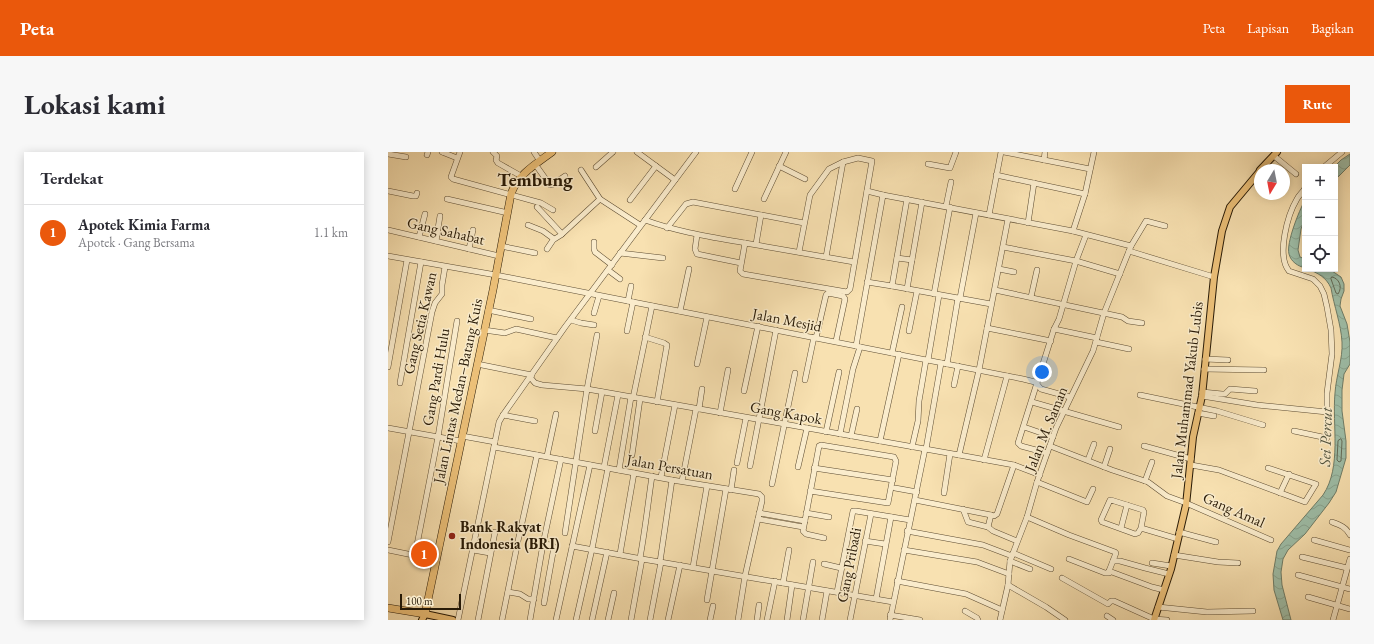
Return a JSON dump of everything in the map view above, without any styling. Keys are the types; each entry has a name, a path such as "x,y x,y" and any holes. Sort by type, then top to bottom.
{"highway":[{"name":"Jalan Lintas Medan–Batang Kuis","path":"424,617 496,275 511,194 521,176 552,152"},
{"path":"388,608 424,617"}],"main road":[{"name":"Jalan Muhammad Yakub Lubis","path":"1266,164 1275,154"},
{"name":"Jalan Muhammad Yakub Lubis","path":"1154,619 1169,574 1186,503 1194,436 1202,394 1214,278 1222,231 1226,215 1230,207 1254,177"},
{"path":"424,617 453,620"}],"street":[{"path":"442,152 457,158"},
{"path":"460,152 451,177 453,179 541,203 553,210"},
{"path":"493,152 497,156 496,160 498,163 521,176"},
{"path":"534,152 550,185 565,176"},
{"path":"596,167 613,152"},
{"path":"637,152 675,180"},
{"path":"458,620 499,422 557,338 696,152"},
{"path":"736,190 752,152"},
{"path":"764,199 786,152"},
{"path":"928,164 950,168 956,152"},
{"path":"989,215 1000,152"},
{"path":"1004,152 1090,169"},
{"path":"1044,160 1045,152"},
{"path":"1073,231 1085,194 1094,152"},
{"path":"1328,164 1342,152"},
{"path":"388,154 406,157"},
{"path":"1275,154 1296,174"},
{"path":"745,243 740,271 743,274 846,292 850,289 872,161 858,158 831,168 812,191 809,198 804,223 800,252"},
{"path":"826,257 844,162"},
{"path":"630,200 656,166"},
{"path":"779,166 805,179"},
{"path":"581,170 600,199 640,225"},
{"path":"996,175 1085,194"},
{"path":"912,447 918,421 919,401 927,360 951,182"},
{"path":"1028,223 1034,183"},
{"path":"388,191 413,196 416,196 417,193"},
{"path":"867,191 1073,231 1214,278"},
{"path":"1294,431 1327,438 1327,393 1332,354 1332,330 1324,294 1320,286 1313,279 1289,271 1284,262 1284,246 1289,218 1297,198 1302,192"},
{"path":"840,434 858,346 867,282 883,195"},
{"path":"448,199 508,213"},
{"path":"547,249 554,239 562,234 600,199"},
{"path":"892,286 907,199"},
{"path":"667,228 686,204 691,202 804,223"},
{"path":"907,289 922,202"},
{"path":"537,207 562,234"},
{"path":"920,620 890,618 976,213"},
{"path":"419,237 425,214"},
{"path":"756,244 761,215"},
{"path":"436,242 440,216"},
{"path":"959,455 979,370 1008,219"},
{"path":"645,220 667,228 698,235 854,262"},
{"name":"Jalan M. Saman","path":"1000,620 1008,585 1008,574 1012,557 1027,517 1047,453 1063,411 1089,361 1104,313 1130,249 1146,220 1165,226"},
{"path":"528,225 541,230 554,239"},
{"name":"Gang Sahabat","path":"388,230 499,256"},
{"path":"469,249 473,230"},
{"path":"698,235 695,249 696,254 741,263"},
{"path":"1047,453 1021,446 1018,443 1054,329 1059,319 1076,261 1086,235"},
{"path":"594,242 595,252 612,265"},
{"path":"501,246 535,253"},
{"path":"1003,248 1076,261 1120,274"},
{"path":"620,253 663,258"},
{"name":"Jalan Mesjid","path":"388,256 496,275 979,370 1032,381 1041,389 1070,397"},
{"path":"897,258 912,260"},
{"path":"388,367 407,260"},
{"path":"400,383 421,262"},
{"name":"Gang Setia Kawan","path":"388,542 432,312 435,303 442,294 445,267"},
{"path":"680,311 689,269"},
{"path":"999,269 1014,272"},
{"path":"608,270 620,279"},
{"path":"1031,297 1037,270"},
{"path":"867,282 991,304"},
{"path":"627,331 631,302 631,286"},
{"path":"995,290 1063,303 1123,317 1128,321 1142,323"},
{"path":"909,330 917,291"},
{"path":"805,380 826,295 828,293 843,296 845,299 836,341"},
{"path":"594,313 599,296"},
{"path":"618,470 652,306"},
{"path":"892,353 902,307"},
{"path":"488,310 531,319"},
{"path":"697,364 707,316"},
{"path":"571,320 594,325"},
{"name":"Gang Pardi Hulu","path":"415,556 438,437 457,321"},
{"path":"744,391 758,326"},
{"path":"987,328 1051,341"},
{"path":"484,330 505,333 516,329 557,338"},
{"path":"1054,329 1129,349"},
{"path":"750,466 776,330"},
{"path":"565,533 587,389 597,335"},
{"path":"645,337 667,345 657,402"},
{"path":"880,441 899,354"},
{"path":"1205,359 1228,360"},
{"name":"Gang Kapok","path":"477,364 531,376 535,383 542,385 587,389 926,449 1014,465 1040,475"},
{"path":"954,385 958,366"},
{"path":"1204,369 1264,370"},
{"path":"720,413 728,370"},
{"path":"826,432 839,372"},
{"path":"772,484 795,373"},
{"path":"984,460 1007,376"},
{"path":"682,481 702,389"},
{"path":"1202,394 1225,394 1230,389 1255,391"},
{"path":"595,431 602,392"},
{"path":"1202,394 1257,405 1327,412"},
{"path":"576,620 592,549 618,395"},
{"path":"1140,395 1199,410 1214,416"},
{"path":"632,455 640,399"},
{"path":"1032,402 1119,427"},
{"path":"661,478 676,405"},
{"path":"851,436 857,408"},
{"path":"1199,410 1217,410 1263,425"},
{"path":"547,456 556,414"},
{"path":"503,415 535,421"},
{"path":"737,463 746,418"},
{"path":"1024,427 1053,437"},
{"name":"Jalan Persatuan","path":"388,428 438,437 462,438 590,465 759,494 762,497 762,501 745,576 738,620"},
{"path":"798,467 807,428"},
{"path":"1088,460 1094,444"},
{"path":"810,491 886,503 890,500 896,461 894,457 822,445 818,448 804,521 803,531 805,534 824,538"},
{"name":"Gang Amal","path":"1050,446 1145,481 1167,496 1271,540"},
{"path":"1144,446 1219,470 1305,502 1316,484 1268,468"},
{"path":"1104,467 1110,449"},
{"path":"944,493 950,454"},
{"path":"502,620 537,455"},
{"path":"530,620 543,544 561,459"},
{"path":"1145,481 1152,462"},
{"path":"556,620 590,465"},
{"path":"915,500 996,515 1014,465"},
{"path":"814,468 893,480"},
{"path":"707,600 728,489 734,470"},
{"path":"620,554 634,473"},
{"path":"1280,493 1289,474"},
{"path":"631,620 652,476"},
{"path":"650,620 672,480"},
{"path":"1037,482 1087,502 1093,489"},
{"path":"693,567 707,486"},
{"path":"895,488 917,492"},
{"path":"1110,500 1144,511 1141,528 1137,534 1103,523 1101,520 1110,500"},
{"path":"1121,528 1128,505"},
{"path":"964,509 968,522 988,527 1017,541"},
{"path":"837,592 852,512 856,511 910,520"},
{"path":"759,513 804,521"},
{"path":"806,513 829,517"},
{"name":"Gang Pribadi","path":"850,620 871,514"},
{"path":"988,527 991,515"},
{"path":"781,523 782,517"},
{"path":"876,599 891,517"},
{"path":"1027,517 1116,554 1112,561 1110,571"},
{"path":"758,519 803,527"},
{"path":"1332,522 1347,529 1350,535"},
{"path":"1141,528 1178,539"},
{"path":"908,531 982,545 1012,557 1051,569"},
{"path":"478,620 490,553 496,532"},
{"path":"1179,532 1216,542"},
{"path":"1314,540 1350,550"},
{"path":"865,541 885,544"},
{"path":"543,544 552,545 554,547 544,602"},
{"path":"572,546 893,602"},
{"path":"388,550 437,560"},
{"path":"473,550 490,553"},
{"path":"784,583 789,550"},
{"path":"904,550 977,562 1008,574"},
{"path":"592,620 607,552"},
{"path":"1174,555 1218,562 1238,562"},
{"path":"1012,557 1030,569"},
{"path":"1302,557 1347,568"},
{"path":"1333,620 1350,558"},
{"path":"1069,559 1105,573 1109,573 1110,571 1164,590"},
{"path":"1112,561 1120,561 1169,574"},
{"path":"803,620 813,562"},
{"path":"1152,563 1171,566"},
{"path":"824,564 841,568"},
{"path":"668,620 680,565"},
{"path":"1298,575 1350,588"},
{"path":"1062,578 1108,604 1111,601 1114,601 1154,619 1167,620"},
{"path":"767,620 775,581"},
{"path":"897,581 966,594 1002,610"},
{"path":"786,620 792,584"},
{"path":"1008,585 1065,620"},
{"path":"822,620 827,591"},
{"path":"508,592 520,594 528,599 534,599"},
{"path":"608,620 614,593"},
{"path":"1308,597 1350,609"},
{"path":"710,620 713,606"},
{"path":"757,620 759,606"},
{"path":"1158,607 1207,612 1253,611"},
{"path":"965,611 978,620"},
{"path":"1107,616 1113,620"}],"water":[{"path":"1350,154 1350,165 1338,177 1337,164"},
{"path":"1302,207 1302,226 1298,250 1300,257 1302,258 1302,267 1297,265 1289,254 1289,242"},
{"name":"Sei Percut","path":"1315,272 1334,272 1341,277 1344,284 1344,291 1340,306 1347,324 1350,342 1350,364 1344,374 1342,390 1342,411 1346,441 1346,458 1336,492 1305,534 1288,550 1283,559 1281,572 1282,585 1291,620 1283,620 1274,590 1273,574 1277,551 1281,544 1323,495 1329,484 1334,459 1334,405 1342,342 1331,288 1327,281"}],"place":[{"name":"Bank Rakyat Indonesia (BRI)","path":"452,536"},
{"name":"Apotek Kimia Farma","path":"424,554"}],"district":[{"name":"Tembung","path":"535,179"}]}
